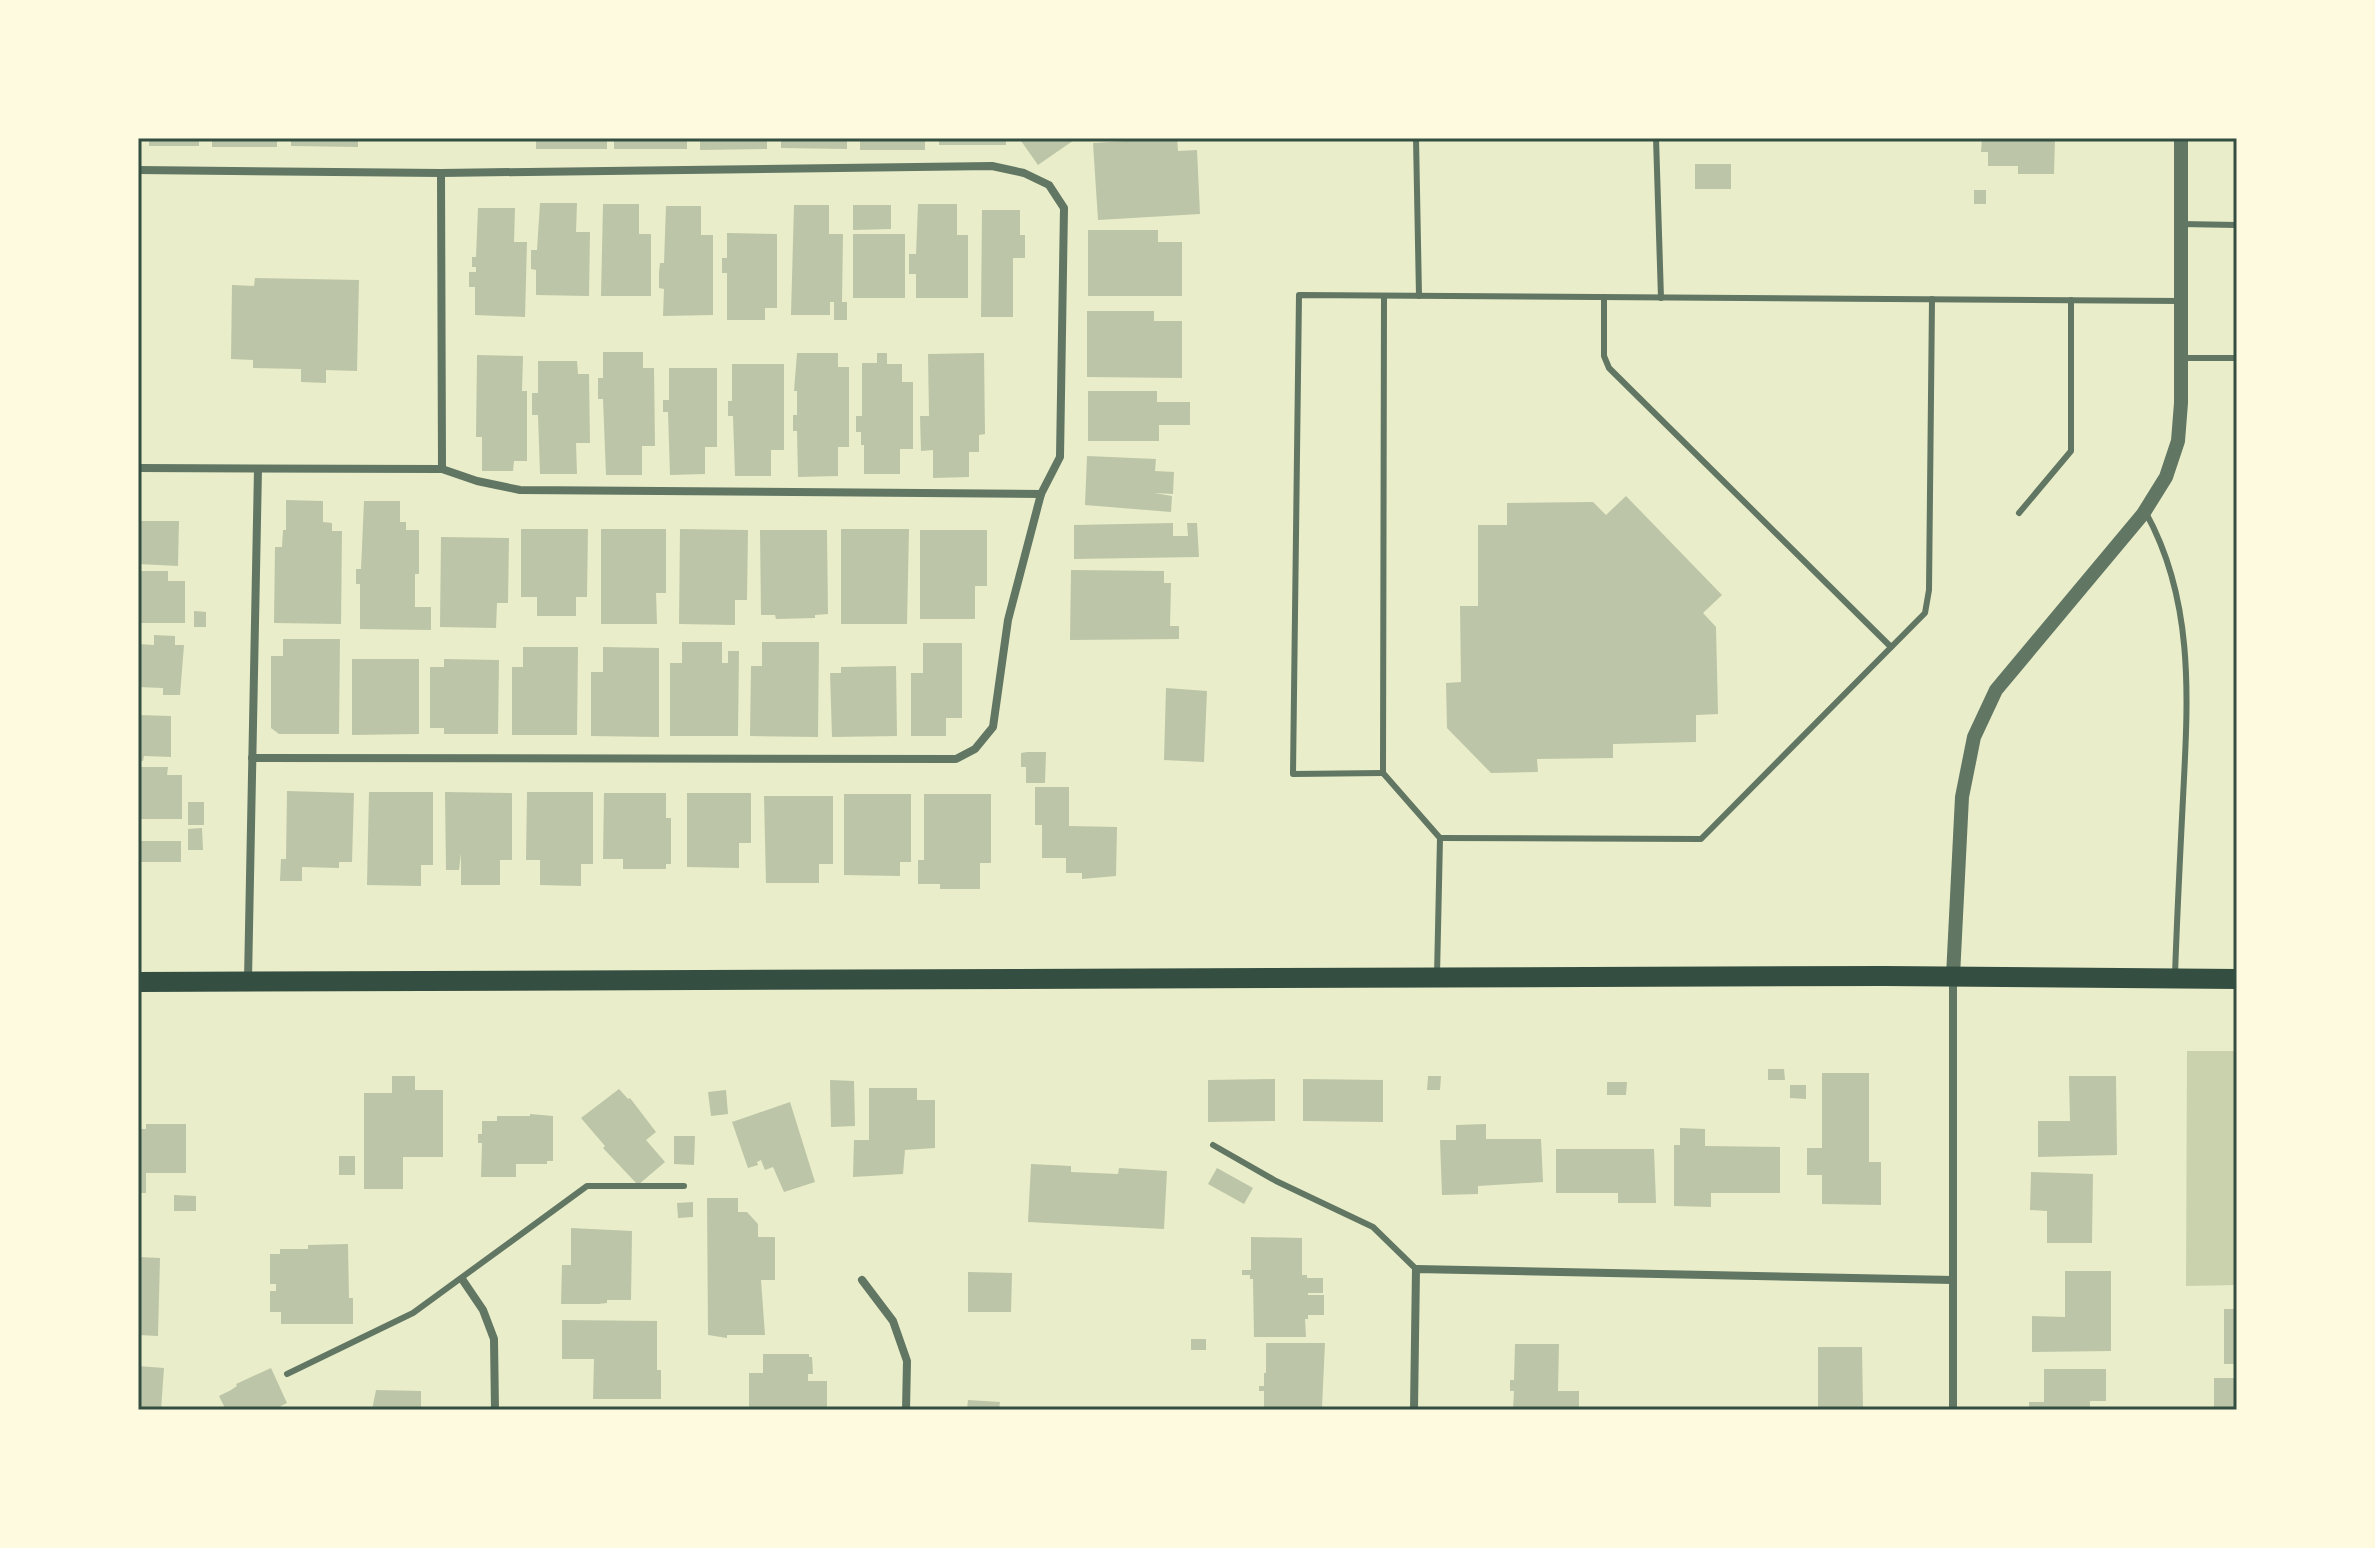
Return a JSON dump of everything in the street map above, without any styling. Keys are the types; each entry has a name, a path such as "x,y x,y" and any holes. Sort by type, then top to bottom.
{"main road":[{"path":"138,982 1953,976 2237,979"}],"street":[{"path":"1953,1410 1953,976 1962,797 1974,737 1996,690 2145,511 2166,477 2178,441 2181,138"},
{"path":"138,170 441,173 992,166 1024,173 1049,185 1064,208 1060,457 1041,494 1008,620 993,727 975,749 956,759 252,758"},
{"path":"441,173 442,469"},
{"path":"138,468 442,469 477,481 520,490 1041,494"},
{"path":"248,981 258,469"},
{"path":"1414,1410 1416,1269 1953,1280"},
{"path":"462,1279 483,1310 494,1339 495,1410"},
{"path":"862,1280 893,1321 907,1361 906,1410"}],"lane":[{"path":"1416,138 1419,296"},
{"path":"1656,138 1661,298"},
{"path":"2181,224 2237,225"},
{"path":"1383,773 1293,774 1299,295 2181,301"},
{"path":"1384,296 1383,773 1440,838 1437,978"},
{"path":"1604,297 1604,356 1609,368 1891,647"},
{"path":"1440,838 1701,839 1925,613 1929,590 1932,299"},
{"path":"2019,513 2071,451 2071,300"},
{"path":"2181,358 2237,358"},
{"path":"2145,511 2160,538 2177,591 2185,643 2186,733 2175,978"},
{"path":"1213,1145 1276,1181 1373,1227 1416,1269"},
{"path":"287,1374 413,1313 587,1186 684,1186"}],"green space":[{"path":"2187,1051 2237,1051 2237,1285 2186,1286"}],"building":[{"path":"149,138 199,138 199,146 149,146"},
{"path":"212,138 277,138 277,147 212,147"},
{"path":"291,138 358,138 358,147 291,146"},
{"path":"536,138 607,138 607,149 536,149"},
{"path":"614,138 687,138 687,149 614,149"},
{"path":"700,138 767,138 767,149 700,150"},
{"path":"781,138 847,138 847,149 781,148"},
{"path":"860,138 925,138 925,150 860,150"},
{"path":"939,138 1006,138 1006,145 939,145"},
{"path":"1019,138 1077,138 1038,165"},
{"path":"1177,138 1178,151 1197,150 1200,214 1098,220 1093,143"},
{"path":"2055,138 2054,174 2018,174 2018,166 1988,166 1988,152 1981,152 1982,139"},
{"path":"1695,164 1731,164 1731,189 1695,189"},
{"path":"1974,190 1986,190 1986,204 1974,204"},
{"path":"540,203 577,203 576,232 590,232 589,296 536,295 536,270 531,269 531,250 537,250"},
{"path":"603,204 639,204 639,234 651,234 651,296 601,296"},
{"path":"918,204 957,204 957,235 968,235 968,298 916,298 916,274 909,274 909,254 916,254"},
{"path":"794,205 829,205 829,234 843,234 842,302 847,302 847,320 834,320 834,302 830,302 830,315 791,315"},
{"path":"853,205 891,205 891,229 853,230"},
{"path":"666,206 701,206 701,235 713,235 713,315 663,316 664,289 659,288 659,272 660,263 664,263"},
{"path":"478,208 515,208 514,242 527,242 525,317 475,315 475,287 469,287 469,272 476,272 476,267 472,267 472,257 476,257"},
{"path":"982,210 1020,210 1020,235 1025,235 1025,258 1013,258 1013,317 981,317"},
{"path":"1088,230 1158,230 1158,242 1182,242 1182,296 1088,296"},
{"path":"727,233 777,234 777,308 765,308 765,320 727,320 727,273 722,273 722,258 727,258"},
{"path":"853,234 905,234 905,298 853,298"},
{"path":"255,278 359,280 357,371 326,370 326,383 301,382 301,369 253,368 253,360 231,359 232,285 254,286"},
{"path":"1087,311 1154,311 1154,321 1182,321 1182,378 1087,377"},
{"path":"603,352 643,352 643,368 654,368 655,446 642,446 642,475 606,475 603,399 598,399 598,378 603,378"},
{"path":"797,353 838,353 838,367 849,367 849,447 838,447 838,476 798,477 797,431 793,431 793,415 797,415 797,391 794,391"},
{"path":"877,353 887,353 887,364 902,364 902,382 913,382 913,449 900,449 900,474 864,474 864,445 861,445 861,432 856,432 856,416 862,416 862,363 877,363"},
{"path":"984,353 985,434 979,435 979,452 969,452 969,477 933,478 933,450 921,451 920,416 929,416 928,354"},
{"path":"477,355 523,356 522,391 527,391 527,461 514,461 513,471 482,471 482,437 476,437"},
{"path":"538,361 577,361 578,374 589,374 590,443 576,443 577,474 540,474 538,415 532,415 532,393 538,393"},
{"path":"732,364 784,364 784,450 771,450 771,476 735,476 733,416 728,416 728,401 732,401"},
{"path":"669,368 717,368 717,447 705,447 705,474 670,475 668,412 663,412 663,400 669,400"},
{"path":"1088,391 1157,391 1157,402 1190,402 1190,425 1159,425 1159,441 1088,441"},
{"path":"1087,456 1156,459 1155,471 1174,472 1173,494 1154,493 1172,496 1171,512 1085,505"},
{"path":"1626,496 1722,595 1703,613 1716,627 1718,714 1696,715 1696,742 1613,744 1613,758 1537,759 1538,772 1491,773 1447,728 1446,683 1461,682 1460,606 1478,606 1478,525 1507,525 1507,503 1593,502 1606,515"},
{"path":"286,500 323,501 323,522 332,523 332,531 342,531 341,624 274,623 275,547 282,547 283,530 286,530"},
{"path":"364,501 400,501 400,522 406,522 406,530 419,530 415,607 431,607 431,630 360,629 360,584 356,584 356,569 361,569"},
{"path":"138,521 179,521 178,566 138,564"},
{"path":"1173,523 1173,536 1188,536 1187,523 1197,523 1199,557 1074,559 1074,525"},
{"path":"521,529 588,529 587,597 576,597 576,616 537,616 537,597 521,597"},
{"path":"601,529 666,529 666,593 656,593 657,624 601,624"},
{"path":"680,529 748,530 747,600 735,600 735,625 679,624"},
{"path":"841,529 909,529 907,624 841,624"},
{"path":"760,530 827,530 828,614 815,615 815,618 776,619 775,615 761,615"},
{"path":"920,530 987,530 987,586 975,586 975,619 920,619"},
{"path":"441,537 509,538 508,603 497,603 496,628 440,627"},
{"path":"1071,570 1164,571 1164,583 1171,583 1170,626 1179,626 1179,639 1070,640"},
{"path":"138,571 168,571 168,581 185,581 185,623 138,623"},
{"path":"194,611 206,612 206,627 194,627"},
{"path":"154,635 175,636 175,645 184,645 180,695 163,695 163,688 138,687 138,644 154,645"},
{"path":"283,639 340,639 339,734 279,734 271,728 271,656 283,656"},
{"path":"682,642 722,642 722,663 728,663 728,651 739,651 738,736 670,736 670,663 682,663"},
{"path":"762,642 819,642 818,737 750,736 751,666 762,666"},
{"path":"923,643 962,643 962,718 946,718 946,736 911,736 911,673 923,673"},
{"path":"523,647 578,647 577,735 512,735 512,667 523,667"},
{"path":"603,647 659,648 659,737 591,736 591,672 603,672"},
{"path":"352,659 419,659 419,734 352,735"},
{"path":"444,659 499,660 498,734 444,734 444,728 430,728 430,667 444,667"},
{"path":"896,666 897,736 832,737 830,673 841,673 841,667"},
{"path":"1166,688 1207,691 1204,762 1164,760"},
{"path":"138,715 171,716 171,757 144,756 143,761 138,761"},
{"path":"1046,752 1045,783 1026,783 1026,767 1021,767 1021,753"},
{"path":"138,767 168,767 167,775 182,775 182,819 138,819"},
{"path":"1035,787 1069,787 1069,826 1117,827 1116,876 1082,879 1082,873 1066,873 1066,858 1042,858 1042,825 1035,825"},
{"path":"287,791 354,793 352,862 339,862 339,868 302,867 302,881 280,881 281,859 286,859"},
{"path":"369,792 433,792 433,865 421,865 421,886 367,885"},
{"path":"445,792 512,793 512,860 500,860 500,885 461,885 461,853 459,870 446,870"},
{"path":"527,792 593,792 593,864 581,864 581,886 540,885 540,860 526,860"},
{"path":"604,793 666,793 666,818 671,818 671,864 666,864 666,869 623,869 623,859 603,859"},
{"path":"687,793 751,793 751,843 739,843 739,868 687,867"},
{"path":"844,794 911,794 911,862 900,862 900,876 844,875"},
{"path":"924,794 991,794 991,863 980,863 980,889 940,889 940,884 918,884 918,860 924,860"},
{"path":"764,796 833,796 833,864 819,864 819,883 766,883"},
{"path":"188,802 204,802 204,825 188,825"},
{"path":"202,828 203,850 188,850 188,829"},
{"path":"138,841 181,841 181,862 138,862"},
{"path":"1768,1069 1784,1069 1785,1080 1768,1080"},
{"path":"1822,1073 1869,1073 1869,1162 1881,1162 1881,1205 1822,1204 1822,1175 1807,1175 1807,1148 1822,1148"},
{"path":"392,1076 415,1076 415,1090 443,1090 443,1157 403,1157 403,1189 364,1189 364,1093 392,1093"},
{"path":"1428,1076 1441,1076 1440,1090 1427,1090"},
{"path":"2069,1076 2116,1076 2117,1155 2038,1157 2038,1121 2070,1121"},
{"path":"1275,1079 1275,1121 1208,1122 1208,1080"},
{"path":"1303,1079 1383,1080 1383,1122 1303,1121"},
{"path":"830,1080 854,1081 855,1126 831,1127"},
{"path":"1607,1082 1627,1082 1626,1095 1607,1095"},
{"path":"1790,1085 1806,1085 1806,1099 1790,1098"},
{"path":"869,1088 917,1088 917,1100 935,1100 935,1148 905,1150 903,1174 853,1177 854,1140 869,1140"},
{"path":"619,1089 630,1098 656,1132 646,1140 665,1162 638,1185 603,1148 605,1146 581,1118"},
{"path":"726,1090 728,1114 711,1116 708,1092"},
{"path":"790,1102 815,1182 784,1192 773,1167 765,1170 761,1160 757,1162 758,1165 748,1168 732,1122"},
{"path":"497,1116 553,1116 553,1161 547,1161 547,1164 516,1164 516,1177 481,1177 482,1143 478,1143 478,1134 482,1134 482,1121 497,1121"},
{"path":"146,1124 186,1124 186,1173 146,1173 146,1193 138,1193 138,1129 146,1129"},
{"path":"1486,1124 1486,1139 1541,1139 1543,1182 1478,1186 1478,1194 1442,1195 1440,1140 1456,1140 1456,1125"},
{"path":"1680,1128 1705,1129 1705,1146 1780,1147 1780,1193 1711,1193 1711,1207 1674,1206 1674,1145 1680,1145"},
{"path":"674,1136 695,1136 694,1165 674,1164"},
{"path":"1556,1149 1654,1149 1656,1203 1618,1203 1618,1193 1556,1193"},
{"path":"339,1156 355,1156 355,1175 339,1175"},
{"path":"1031,1164 1071,1166 1071,1172 1118,1174 1119,1168 1167,1171 1164,1229 1028,1222"},
{"path":"1217,1168 1253,1188 1244,1204 1208,1184"},
{"path":"2031,1172 2093,1174 2092,1243 2047,1243 2047,1211 2030,1210"},
{"path":"174,1195 196,1196 196,1211 174,1211"},
{"path":"707,1198 738,1198 738,1212 747,1212 758,1224 758,1237 775,1237 775,1280 761,1280 765,1335 727,1335 727,1338 708,1335"},
{"path":"693,1202 693,1217 678,1218 677,1203"},
{"path":"571,1228 632,1231 631,1300 561,1304 562,1265 571,1265"},
{"path":"1251,1237 1302,1238 1302,1275 1323,1278 1323,1293 1308,1295 1324,1295 1324,1315 1308,1315 1305,1319 1306,1337 1254,1337 1253,1279 1250,1275 1242,1275 1242,1270 1251,1270"},
{"path":"348,1244 353,1324 281,1324 281,1312 270,1312 270,1291 276,1291 276,1284 270,1284 270,1254 280,1254 280,1249 308,1249 308,1245"},
{"path":"138,1257 160,1258 158,1336 138,1335"},
{"path":"2065,1271 2111,1271 2111,1351 2032,1352 2032,1316 2065,1317"},
{"path":"968,1272 1012,1273 1011,1312 968,1312"},
{"path":"2224,1309 2237,1309 2237,1364 2224,1364"},
{"path":"562,1320 657,1321 657,1370 661,1370 661,1399 593,1399 594,1359 562,1359"},
{"path":"1191,1339 1206,1339 1206,1350 1191,1350"},
{"path":"1266,1343 1325,1343 1322,1407 1333,1407 1333,1410 1264,1410 1264,1391 1259,1391 1259,1386 1264,1386"},
{"path":"1515,1344 1559,1344 1558,1391 1579,1391 1579,1410 1513,1410 1514,1391 1510,1391 1510,1380 1514,1380"},
{"path":"1818,1347 1862,1347 1863,1410 1818,1410"},
{"path":"763,1354 809,1354 813,1374 808,1374 808,1381 827,1381 827,1410 749,1410 749,1373 763,1373"},
{"path":"138,1366 164,1368 161,1410 138,1410"},
{"path":"271,1368 287,1403 273,1410 226,1410 219,1396 236,1384"},
{"path":"2044,1369 2106,1369 2106,1401 2090,1401 2090,1410 2029,1410 2029,1402 2044,1402"},
{"path":"2214,1378 2237,1378 2237,1410 2214,1410"},
{"path":"376,1390 421,1391 421,1410 372,1410"},
{"path":"968,1400 1000,1402 999,1410 967,1410"}]}
